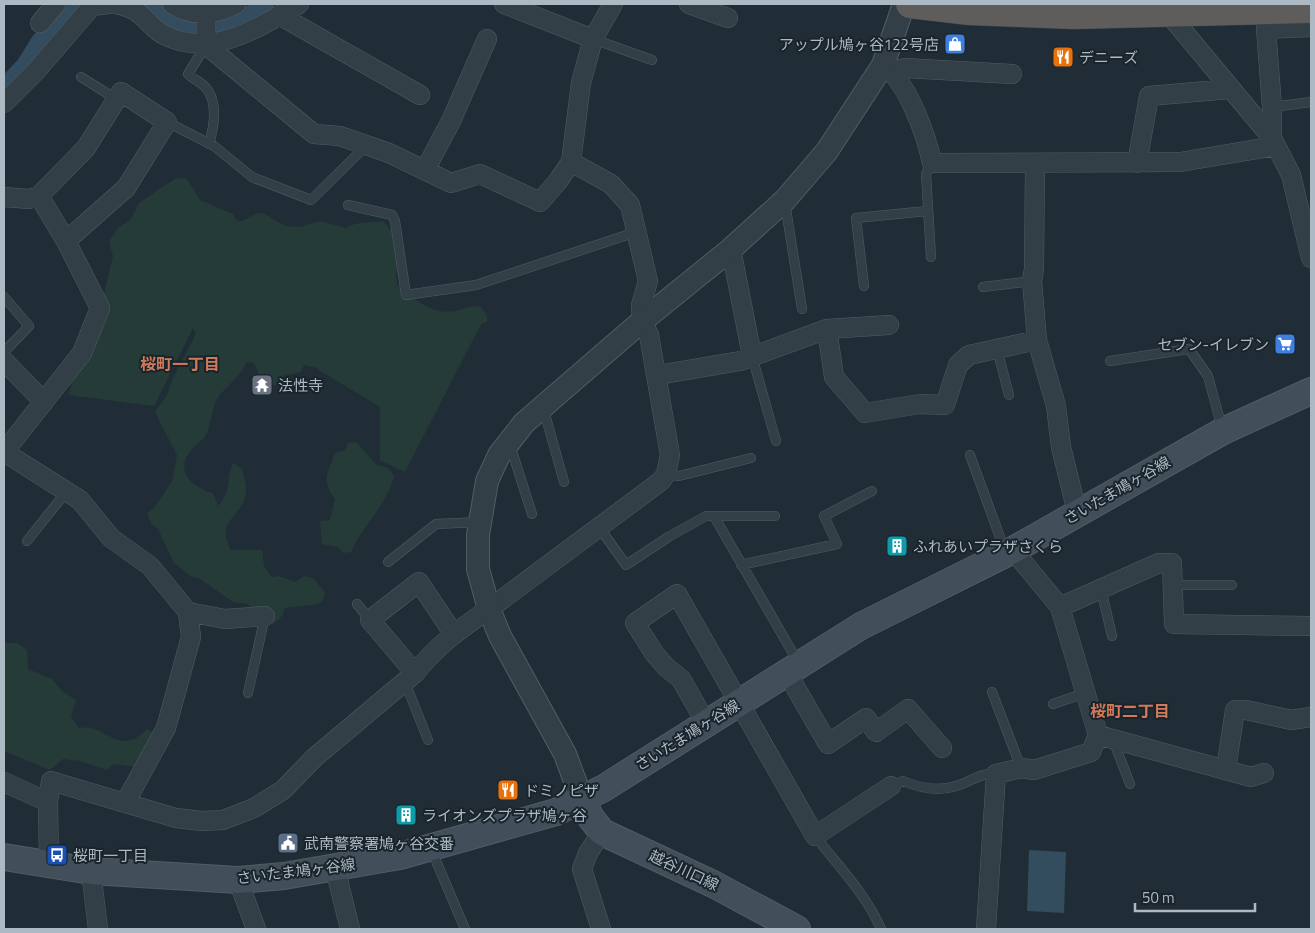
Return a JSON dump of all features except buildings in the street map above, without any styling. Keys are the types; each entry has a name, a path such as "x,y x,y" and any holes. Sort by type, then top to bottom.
{"highway":[{"path":"910,4 1017,14 1168,13 1311,9"}],"main road":[{"name":"さいたま鳩ヶ谷線","path":"4,857 91,871 238,880 334,868 430,849 531,821 582,800 861,626 1009,552 1223,431 1311,391"},
{"path":"582,800 591,818 602,832"},
{"name":"越谷川口線","path":"602,832 705,880 797,929"}],"street":[{"path":"40,22 56,4"},
{"path":"4,103 37,70 92,6 109,4"},
{"path":"116,4 136,12 162,34 183,43 206,44 252,31 299,4"},
{"path":"172,4 189,12 206,15 236,4"},
{"path":"504,4 593,39"},
{"path":"206,44 314,134 340,136 367,145 451,183 480,174 540,202 558,182 571,162 581,83 593,39 613,4"},
{"path":"689,4 728,18"},
{"path":"582,800 566,754 500,636 489,610 478,569 480,522 487,481 499,455 524,423 642,321 732,249 784,200 827,150 887,68 904,4"},
{"path":"1168,13 1274,142 1291,175 1311,258"},
{"path":"206,15 206,44"},
{"path":"279,15 420,95"},
{"path":"1274,142 1266,29 1311,27"},
{"path":"425,170 451,121 487,39"},
{"path":"887,68 1012,74"},
{"path":"887,68 904,90 928,142 932,163 1180,162 1274,142"},
{"path":"1137,163 1149,96 1230,89"},
{"path":"4,197 29,198 39,196 86,148 121,92 167,122 126,188 66,241"},
{"path":"50,863 48,802 52,781 176,818 201,821 223,820 254,808 283,790 314,758 410,678 453,633 489,610 661,481 666,474 670,455 658,375 649,335 642,321 641,305 648,281 630,205 611,184 571,162"},
{"path":"1035,164 1034,269 1032,281 1037,340 1056,406 1061,448 1077,512"},
{"path":"39,196 66,241 100,308 82,352 4,452 80,500 111,538 150,566 188,612 191,637 166,728 125,803"},
{"path":"732,249 752,356"},
{"path":"658,375 740,361 827,330 889,325"},
{"path":"827,330 834,377 865,413 920,404 945,405 958,365 969,355 1037,340"},
{"path":"4,361 44,402"},
{"path":"1009,552 1060,607 1085,693 1105,737"},
{"path":"1060,607 1159,563 1172,563 1174,624 1311,626"},
{"path":"410,678 370,620 419,582 453,633"},
{"path":"706,723 681,679 654,653 635,623 677,594 816,836 891,786"},
{"path":"188,612 225,619 266,616"},
{"path":"793,668 828,744 866,718 876,732 908,709 942,748"},
{"path":"1226,769 1235,710 1246,710 1291,720 1311,717"},
{"path":"986,929 996,774 1020,768 1034,770 1091,752 1105,737"},
{"path":"1105,737 1251,776 1264,773"},
{"path":"4,782 48,802"},
{"path":"602,832 588,853 582,869 602,929"},
{"path":"334,868 350,929"},
{"path":"91,871 98,929"},
{"path":"238,880 256,929"}],"lane":[{"path":"593,39 652,60"},
{"path":"206,44 188,74 207,88 211,100 214,114 214,129 209,144"},
{"path":"81,77 116,99"},
{"path":"1272,107 1311,102"},
{"path":"167,122 209,144 252,177 311,200 367,145"},
{"path":"931,257 926,174 932,163"},
{"path":"784,200 802,309"},
{"path":"348,205 392,215 395,221 406,295 476,285 636,232"},
{"path":"864,286 856,218 927,211"},
{"path":"983,287 1032,281"},
{"path":"4,297 29,326 4,352"},
{"path":"997,349 1009,395"},
{"path":"1110,361 1189,349 1208,376 1223,431"},
{"path":"752,356 776,441"},
{"path":"543,407 564,482"},
{"path":"509,442 532,514"},
{"path":"970,455 1009,552"},
{"path":"666,474 679,476 751,458"},
{"path":"27,541 67,491"},
{"path":"741,565 837,544 824,516 872,491"},
{"path":"599,527 626,565 670,536 706,516 715,518 775,516"},
{"path":"715,518 793,668"},
{"path":"388,562 436,524 480,522"},
{"path":"1174,585 1232,585"},
{"path":"1101,589 1112,636"},
{"path":"357,604 370,620"},
{"path":"248,693 266,616"},
{"path":"410,678 428,740"},
{"path":"992,692 1020,768"},
{"path":"1053,704 1085,693"},
{"path":"1105,737 1130,784"},
{"path":"891,786 903,781 922,789 955,786 986,772 996,774"},
{"path":"816,836 850,879 876,917 881,929"},
{"path":"430,849 465,929"}],"green space":[{"name":"法性寺","path":"176,178 187,179 200,200 233,214 237,221 242,221 257,213 265,214 285,226 300,227 320,221 346,228 359,223 383,221 402,242 396,274 397,285 425,306 433,309 449,312 477,306 481,307 487,316 487,322 481,324 405,472 380,460 380,407 314,367 304,365 301,372 283,376 276,385 265,387 254,363 247,362 240,373 219,396 206,435 186,459 184,466 188,478 199,487 213,493 218,506 226,495 233,463 242,469 246,494 242,505 227,527 227,540 231,550 262,550 264,566 272,577 279,576 295,582 304,576 313,578 325,592 323,600 318,604 285,608 282,616 274,624 259,623 254,609 247,604 233,602 200,579 190,576 174,563 158,529 151,523 147,513 154,508 172,481 177,455 155,412 167,395 173,378 196,334 193,328 154,406 68,395 75,375 110,306 103,298 113,256 109,242 117,229 131,219 139,203"},
{"path":"349,442 357,443 377,465 388,468 394,476 386,496 351,552 343,553 338,547 322,544 320,521 330,520 335,499 328,487 327,481 330,466 335,453 345,450"},
{"path":"4,643 17,643 27,650 28,669 52,679 62,691 76,700 71,717 79,728 98,730 120,741 128,741 137,737 147,729 155,734 136,767 114,764 107,770 80,761 63,759 50,770 4,751"}],"water":[{"path":"1029,850 1066,852 1064,913 1027,911"}],"waterway":[{"path":"4,86 24,65 39,41 72,4"},
{"path":"149,4 176,23 192,28 214,27 225,24 247,15 266,4"}],"place":[{"name":"アップル鳩ヶ谷122号店","path":"955,44"},
{"name":"デニーズ","path":"1063,57"},
{"name":"セブン-イレブン","path":"1285,344"},
{"name":"法性寺","path":"262,385"},
{"name":"ふれあいプラザさくら","path":"897,546"},
{"name":"ドミノピザ","path":"508,790"},
{"name":"ライオンズプラザ鳩ヶ谷","path":"406,815"},
{"name":"武南警察署鳩ヶ谷交番","path":"288,843"},
{"name":"桜町一丁目","path":"57,855"}],"district":[{"name":"桜町一丁目","path":"180,364"},
{"name":"桜町二丁目","path":"1130,711"}]}
